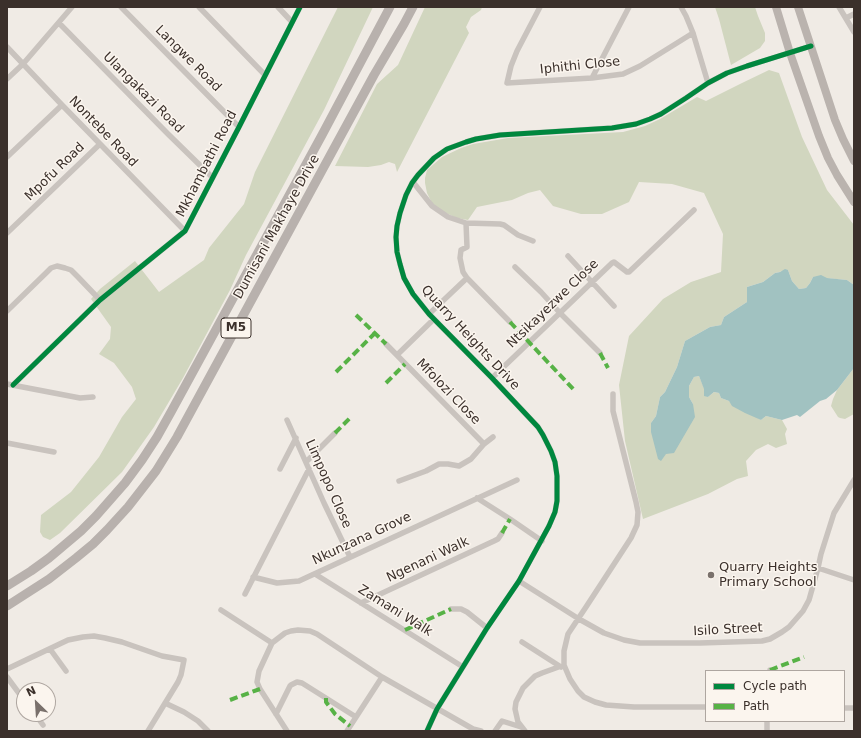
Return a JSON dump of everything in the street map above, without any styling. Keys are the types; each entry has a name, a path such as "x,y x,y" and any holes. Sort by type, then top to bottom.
{"main road":[{"name":"Dumisani Makhaye Drive","path":"7,586 49,558 81,531 125,483 142,460 171,412 390,7"},
{"name":"Dumisani Makhaye Drive","path":"7,606 34,590 93,544 128,507 156,471 177,437 370,82 413,7"},
{"path":"776,7 812,118 828,158 854,202"},
{"path":"798,7 835,120 854,161"}],"street":[{"path":"7,79 23,64 72,7"},
{"name":"Langwe Road","path":"121,7 239,127"},
{"path":"199,7 265,74"},
{"path":"278,7 292,22"},
{"name":"Mkhambathi Road","path":"10,385 100,300 185,231 300,7"},
{"name":"Iphithi Close","path":"540,7 517,51 511,66 507,83 592,78 616,75 629,71 692,33"},
{"path":"592,78 629,7"},
{"path":"681,7 686,16 708,83"},
{"path":"839,7 854,32"},
{"path":"846,18 854,14"},
{"name":"Ulangakazi Road","path":"59,23 212,177"},
{"name":"Quarry Heights Drive","path":"427,731 437,709 487,628 519,581 542,541 555,512 557,501 557,476 555,462 538,427 429,314 413,294 407,282 397,252 396,237 400,213 406,195 413,182 434,158 447,149 466,142 500,135 612,128 636,124 661,114 708,83 727,73 811,46"},
{"name":"Nontebe Road","path":"7,47 185,231"},
{"path":"7,157 62,105"},
{"name":"Mpofu Road","path":"7,233 100,144"},
{"path":"413,182 432,206 448,217 466,223 504,225 518,235 533,240"},
{"name":"Ntsikayezwe Close","path":"492,378 612,263 614,262 629,272 694,210"},
{"path":"466,223 467,247 461,250 460,258 462,270 467,278 510,322"},
{"path":"568,256 614,306"},
{"path":"7,311 51,268 57,266 71,270 100,300"},
{"path":"515,267 600,353"},
{"path":"429,314 467,278"},
{"path":"397,355 434,319"},
{"name":"Mfolozi Close","path":"386,344 484,444"},
{"path":"10,385 80,398 93,397"},
{"path":"562,666 566,640 571,629 631,538 637,525 638,512 613,411 613,394"},
{"name":"Limpopo Close","path":"287,420 308,469 350,557"},
{"path":"306,462 335,433"},
{"path":"399,482 439,464 458,466 468,461 493,436"},
{"path":"280,469 296,438"},
{"path":"7,443 54,452"},
{"path":"245,594 308,469"},
{"name":"Nkunzana Grove","path":"253,577 277,583 299,581 517,480"},
{"name":"Isilo Street","path":"519,581 579,619 604,633 624,640 640,643 700,643 756,642 770,639 789,627 803,611 809,600 834,513 854,480"},
{"path":"477,498 542,541"},
{"name":"Ngenani Walk","path":"360,603 494,541 498,539 502,533"},
{"path":"818,568 854,580"},
{"name":"Zamani Walk","path":"315,574 463,667"},
{"path":"451,609 461,609 467,612 487,628"},
{"path":"221,610 272,642"},
{"path":"287,731 257,682 259,671 272,642 285,633 303,630 317,634 382,677 473,729 481,731"},
{"path":"7,669 68,640 94,636 122,642 162,656 184,660 179,679 148,731"},
{"path":"522,642 562,666 578,691 584,697 595,702 606,705 634,707 705,707"},
{"path":"50,649 66,671"},
{"path":"523,729 516,717 515,710 516,702 523,688 535,676 562,666"},
{"path":"347,731 382,677"},
{"path":"7,678 16,690"},
{"path":"276,714 291,685 297,682 302,683 356,716"},
{"path":"165,703 198,720 208,731"},
{"path":"495,731 502,721 523,729"}],"green space":[{"path":"338,7 373,7 324,110 246,255 230,290 183,378 154,427 122,472 60,533 50,540 43,537 40,532 41,515 71,492 99,457 122,417 136,399 132,387 114,363 99,354 110,339 111,327 91,299 100,289 135,261 159,292 204,260 209,248 244,204 255,172"},
{"path":"425,7 482,7 481,10 471,17 466,27 469,33 397,172 395,164 389,162 368,167 335,166 377,84 398,65"},
{"path":"715,7 755,7 765,33 765,41 760,48 731,65"},
{"path":"769,70 779,73 802,137 827,190 854,225 854,285 847,280 813,277 806,288 799,289 792,281 788,270 775,273 763,282 747,287 747,302 724,317 721,325 710,327 685,341 677,367 665,392 660,397 656,416 651,423 693,404 689,397 689,386 694,377 699,376 708,397 714,392 719,393 721,398 729,401 761,420 766,416 782,420 787,429 785,434 787,444 776,448 768,444 756,450 746,461 748,476 737,479 708,494 643,519 625,441 619,385 629,336 663,299 691,282 721,272 723,234 704,193 672,184 639,182 629,202 602,214 581,214 553,206 540,190 528,193 512,200 477,207 468,220 457,218 441,211 432,203 427,193 425,183 427,170 442,157 473,144 508,138 623,132 645,126 697,97 706,101"},
{"path":"854,368 854,414 845,419 840,418 831,406 837,390"}],"water":[{"path":"785,269 788,270 792,281 799,289 806,288 813,277 821,275 827,278 847,280 854,285 854,368 837,390 826,399 820,401 800,417 797,415 782,420 766,416 761,420 732,406 729,401 721,398 719,393 714,392 708,397 704,396 704,389 699,376 694,377 689,386 689,397 693,404 695,417 674,453 666,454 661,461 658,459 651,432 651,423 656,416 660,397 665,392 677,367 685,341 710,327 721,325 724,317 747,302 747,287 763,282 775,273"}],"marked path":[{"path":"356,315 386,344"},
{"path":"510,322 575,391"},
{"path":"336,372 375,333"},
{"path":"600,353 608,368"},
{"path":"386,383 405,364"},
{"path":"335,433 351,417"},
{"path":"502,533 510,519"},
{"path":"405,630 451,609"},
{"path":"770,670 804,657"},
{"path":"230,700 260,689"},
{"path":"326,698 326,702 335,714 350,726"}],"cycle path":[{"path":"13,385 100,300 185,231 300,7"},
{"path":"427,731 437,709 487,628 519,581 549,526 555,512 557,501 557,476 555,462 551,451 538,427 429,314 413,294 404,278 397,252 396,237 400,213 412,183 434,158 447,149 466,142 500,135 612,128 636,124 661,114 708,83 727,73 811,46"}],"place":[{"name":"Quarry Heights Primary School","path":"711,575"}]}
